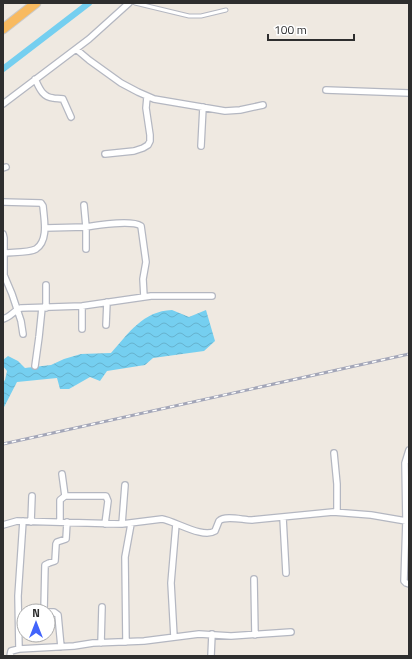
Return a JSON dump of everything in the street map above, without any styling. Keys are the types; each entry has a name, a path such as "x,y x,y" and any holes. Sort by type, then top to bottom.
{"highway":[{"path":"3,29 30,5"}],"street":[{"path":"3,104 99,30 129,3"},
{"path":"76,48 108,74 148,97 231,111 263,105"},
{"path":"35,79 46,96 63,99 71,117"},
{"path":"326,90 409,93"},
{"path":"105,154 134,151 148,145 150,135 146,108 148,97"},
{"path":"201,146 203,107"},
{"path":"3,202 41,204 43,206 45,228 44,237 36,248 4,253"},
{"path":"84,205 86,249"},
{"path":"45,228 125,224 138,224 141,226 146,262 143,279 144,297"},
{"path":"3,234 4,275 21,321 23,334"},
{"path":"35,366 44,308 46,284"},
{"path":"3,319 8,318 17,310 82,306 144,297 212,296"},
{"path":"106,325 107,302"},
{"path":"82,306 82,329"},
{"path":"409,450 405,463 407,504 404,581 409,584"},
{"path":"334,453 337,484 337,512"},
{"path":"62,474 65,496"},
{"path":"122,524 125,485"},
{"path":"31,522 32,496"},
{"path":"60,522 60,500 65,496 106,496 108,501 105,524"},
{"path":"3,525 10,522 23,521 131,524 162,519 210,534 215,531 219,521 226,518 246,520 283,518 337,512 406,521"},
{"path":"283,518 286,573"},
{"path":"19,649 18,596 23,521"},
{"path":"44,603 46,566 48,563 55,561 57,542 66,539 67,522"},
{"path":"126,642 125,557 131,524"},
{"path":"174,637 171,583 176,524"},
{"path":"254,579 255,635"},
{"path":"101,643 102,607"},
{"path":"56,614 58,615 61,647"},
{"path":"10,656 11,651 19,649 126,642 199,634 231,636 291,632"},
{"path":"211,656 212,634"}],"lane":[{"path":"135,3 189,16 201,16 226,10"}],"water":[{"path":"172,310 189,317 206,310 215,341 204,351 153,358 145,365 107,371 100,381 90,377 69,389 60,389 57,378 17,382 3,409 3,382 7,371 3,366 3,360 8,356 18,361 25,368 51,365 81,354 111,353 137,324 153,314"}],"waterway":[{"path":"3,69 89,3"}],"railway":[{"path":"3,444 409,354"}]}
